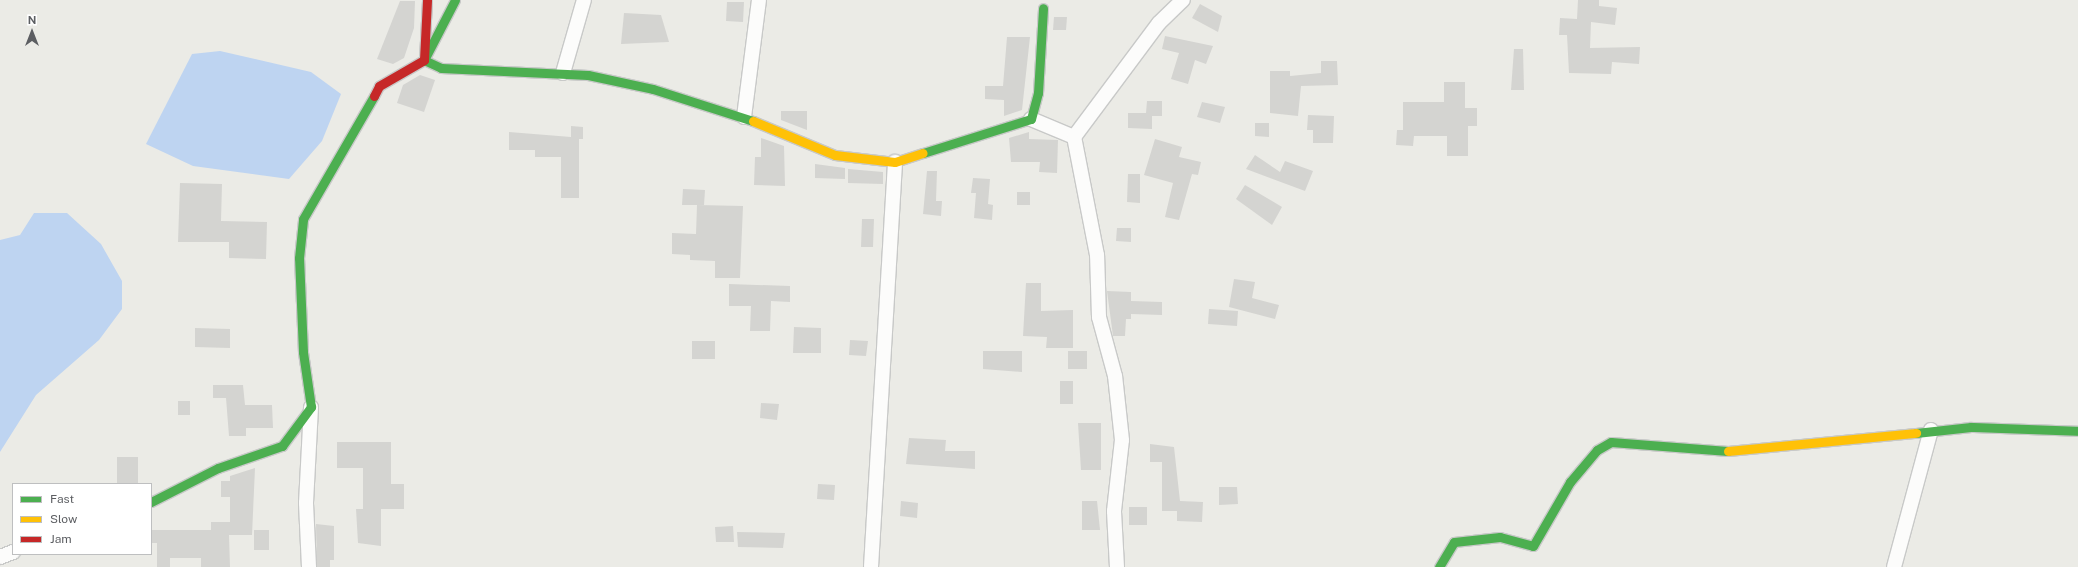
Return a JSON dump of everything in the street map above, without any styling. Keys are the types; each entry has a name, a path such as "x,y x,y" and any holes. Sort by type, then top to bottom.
{"street":[{"path":"424,60 427,0"},
{"path":"309,567 306,504 311,407 303,352 299,258 303,219 379,86 424,60 455,0"},
{"path":"563,73 584,0"},
{"path":"744,117 759,0"},
{"path":"1117,567 1114,511 1122,440 1115,376 1099,317 1097,255 1074,137 1159,23 1183,0"},
{"path":"1031,119 1038,93 1043,8"},
{"path":"424,60 441,68 563,73 653,89 744,117 835,155 895,162 1031,119 1074,137"},
{"path":"871,567 895,162"},
{"path":"152,501 218,468 282,446 311,407"},
{"path":"1439,567 1454,542 1500,537 1533,546 1570,482 1597,450 1611,442 1713,451 1766,450 1931,430 1971,427 2078,431"},
{"path":"1894,567 1931,430"},
{"path":"0,557 12,552"}],"water":[{"path":"220,51 311,72 341,94 322,141 289,179 193,166 146,144 192,54"},
{"path":"34,213 67,213 101,244 122,281 122,309 99,340 36,395 0,452 0,240 20,235"}],"building":[{"path":"1578,0 1599,0 1599,6 1617,8 1615,25 1591,22 1590,48 1640,47 1639,64 1612,62 1611,74 1569,73 1567,35 1559,35 1560,18 1577,19"},
{"path":"400,1 415,1 414,28 404,58 393,64 377,59"},
{"path":"727,2 744,2 743,22 726,21"},
{"path":"1200,4 1222,16 1218,32 1192,18"},
{"path":"624,13 661,15 669,42 621,44"},
{"path":"1054,17 1067,17 1066,30 1053,30"},
{"path":"1165,36 1213,46 1206,64 1195,60 1188,84 1171,79 1179,53 1162,49"},
{"path":"1007,37 1030,37 1022,110 1004,116 1004,100 985,99 985,86 1003,86"},
{"path":"1514,49 1523,49 1524,90 1511,90"},
{"path":"1321,61 1337,61 1338,85 1301,86 1298,116 1270,113 1270,71 1290,71 1290,76 1321,73"},
{"path":"420,75 435,80 424,112 397,103 403,85"},
{"path":"1444,82 1465,82 1465,108 1477,108 1477,126 1468,126 1468,156 1447,156 1447,136 1414,136 1413,146 1396,145 1397,130 1403,130 1403,102 1444,102"},
{"path":"1147,101 1162,101 1162,116 1152,116 1152,129 1128,128 1128,113 1146,113"},
{"path":"1202,102 1225,107 1220,123 1197,117"},
{"path":"781,111 807,111 807,130 781,120"},
{"path":"1308,115 1334,116 1333,143 1313,143 1313,130 1307,130"},
{"path":"1255,123 1269,123 1269,137 1255,136"},
{"path":"571,126 583,127 583,139 579,139 579,198 561,198 561,157 535,157 535,150 509,150 509,132 571,137"},
{"path":"1029,132 1029,139 1058,140 1057,173 1039,172 1040,162 1011,162 1009,138"},
{"path":"761,138 784,146 785,186 754,185 755,157 761,157"},
{"path":"1155,139 1182,147 1179,157 1201,162 1198,175 1192,174 1179,220 1165,217 1173,183 1144,175"},
{"path":"1255,155 1280,172 1285,161 1313,171 1305,191 1246,169"},
{"path":"815,164 845,168 845,179 815,178"},
{"path":"848,169 883,172 883,184 848,183"},
{"path":"927,171 937,171 936,201 942,201 941,216 923,214"},
{"path":"1128,174 1140,174 1140,203 1127,202"},
{"path":"973,178 990,179 988,204 993,205 992,220 974,218 976,193 971,193"},
{"path":"180,183 222,184 221,221 267,222 266,259 229,258 229,242 178,242"},
{"path":"1245,185 1282,207 1272,225 1236,199"},
{"path":"683,189 705,190 704,205 682,205"},
{"path":"1017,192 1030,192 1030,205 1017,205"},
{"path":"697,205 743,206 740,278 715,278 715,261 690,260 690,255 672,254 672,233 696,234"},
{"path":"862,219 874,219 873,247 861,247"},
{"path":"1117,228 1131,228 1131,242 1116,241"},
{"path":"1234,279 1255,282 1252,298 1279,305 1275,319 1229,307"},
{"path":"1026,283 1041,283 1041,311 1073,310 1073,348 1046,348 1047,337 1023,336"},
{"path":"729,284 790,286 790,302 771,301 770,331 750,331 751,306 729,306"},
{"path":"1107,291 1131,292 1131,301 1162,302 1162,315 1131,314 1131,319 1126,319 1125,336 1113,336"},
{"path":"1209,309 1238,311 1237,326 1208,324"},
{"path":"794,327 821,328 821,353 793,353"},
{"path":"195,328 230,329 230,348 195,347"},
{"path":"850,340 868,341 866,356 849,355"},
{"path":"692,341 715,341 715,359 692,359"},
{"path":"983,351 1022,351 1022,372 983,369"},
{"path":"1068,351 1087,351 1087,369 1068,369"},
{"path":"1060,381 1073,381 1073,404 1060,404"},
{"path":"213,385 243,385 245,405 272,405 273,428 246,428 246,436 229,436 226,398 213,398"},
{"path":"178,401 190,401 190,415 178,415"},
{"path":"761,403 779,404 777,420 760,418"},
{"path":"1078,423 1101,423 1101,470 1081,470"},
{"path":"909,438 946,440 945,451 975,451 975,469 906,464"},
{"path":"337,442 391,442 391,484 404,484 404,509 381,509 381,546 358,543 356,509 363,509 363,468 337,468"},
{"path":"1150,444 1174,447 1180,501 1203,502 1202,522 1177,521 1177,511 1162,511 1162,462 1150,462"},
{"path":"117,457 138,457 138,483 117,483"},
{"path":"255,468 252,535 229,535 230,567 201,567 201,558 170,558 170,567 157,567 157,543 152,543 152,530 211,530 211,522 230,522 230,497 221,497 221,481 230,481 230,476"},
{"path":"818,484 835,485 834,500 817,499"},
{"path":"1219,487 1237,487 1238,504 1219,505"},
{"path":"901,501 918,503 917,518 900,516"},
{"path":"1082,501 1097,501 1100,530 1082,530"},
{"path":"1129,507 1147,507 1147,525 1129,525"},
{"path":"316,524 334,526 334,560 330,560 330,567 317,567"},
{"path":"733,526 734,542 716,542 715,527"},
{"path":"254,530 269,530 269,550 254,550"},
{"path":"737,532 785,533 783,548 738,547"}],"traffic: fast":[{"path":"455,0 424,60 441,68 588,75 653,89 753,121"},
{"path":"923,153 1031,119 1038,93 1043,8"},
{"path":"152,501 218,468 282,446 311,407 303,352 299,258 303,219 374,96"},
{"path":"1916,433 1971,427 2078,431"},
{"path":"1439,567 1454,542 1500,537 1533,546 1570,482 1597,450 1611,442 1728,451"}],"traffic: slow":[{"path":"753,121 835,155 895,162 923,153"},
{"path":"1728,451 1916,433"}],"traffic: jam":[{"path":"374,96 379,86 424,60 427,0"}]}
